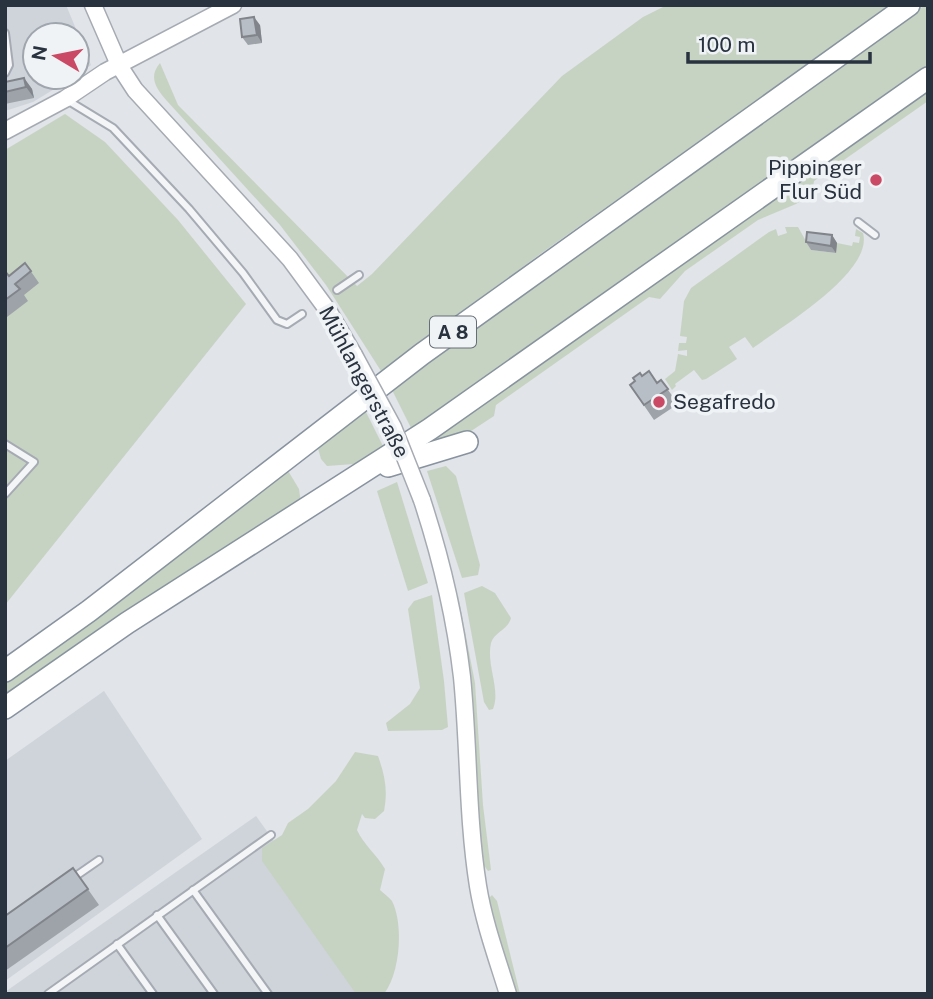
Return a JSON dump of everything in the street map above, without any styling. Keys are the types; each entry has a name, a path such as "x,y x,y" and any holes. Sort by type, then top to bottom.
{"highway":[{"name":"A 8","path":"5,671 89,611 422,354 909,5"},
{"path":"5,708 127,623 452,413 928,78"},
{"path":"359,474 467,442"}],"main road":[{"name":"Mühlangerstraße","path":"93,5 120,67 135,90 290,259 329,312 393,427 422,500 440,556 462,675 471,835 478,887 485,921 509,994"},
{"path":"6,129 65,99 105,72 120,67 233,5"}],"lane":[{"path":"5,33 9,65 5,73"},
{"path":"65,99 113,128 216,241 277,320 287,324 302,314"},
{"path":"858,222 875,235"},
{"path":"337,290 359,275"},
{"path":"5,444 34,462 5,494"},
{"path":"47,994 271,835"},
{"path":"68,882 99,860"},
{"path":"193,890 268,994"},
{"path":"158,915 214,994"},
{"path":"117,944 153,994"}],"shaded area":[{"path":"5,5 66,5 73,21 21,21 21,91 51,91 33,102 5,111"},
{"path":"104,691 202,839 5,981 5,761"},
{"path":"256,816 384,994 5,994 5,992"}],"green space":[{"path":"667,5 891,5 543,252 381,371 326,285 280,225 167,101 154,78 160,63 178,105 357,286 372,274 562,76 643,17"},
{"path":"928,5 928,68 413,432 390,386 435,352 440,355"},
{"path":"928,90 928,101 814,181 812,194 758,220 685,271 660,299 649,297 496,405 494,416 465,435 432,445 430,441"},
{"path":"65,114 105,142 178,220 246,304 5,605 5,150"},
{"path":"785,227 798,227 811,250 836,253 837,243 852,246 853,242 859,243 860,237 855,236 856,229 863,233 863,248 840,281 803,313 753,348 745,337 729,347 737,359 706,379 702,380 694,370 675,384 672,390 665,379 675,371 678,354 687,356 687,350 678,351 679,343 686,343 687,337 680,336 684,301 691,288 769,232 776,229 778,236 787,233"},
{"path":"364,408 383,446 354,464 327,466 321,459 317,445"},
{"path":"446,466 456,476 480,565 478,575 462,578 427,471"},
{"path":"287,469 299,489 301,503 5,700 5,679"},
{"path":"397,482 428,583 408,591 377,491"},
{"path":"482,586 495,593 511,618 491,643 490,660 495,701 493,709 489,710 484,702 464,593"},
{"path":"432,595 448,727 442,730 388,731 386,723 410,704 420,688 408,609 414,601"},
{"path":"458,595 475,683 483,805 491,870 488,871 482,863"},
{"path":"355,752 378,756 385,783 384,811 375,819 365,818 362,814 357,830 385,869 380,890 392,901 398,923 397,962 384,994 356,994 262,861 262,848 282,835 288,823 308,809 336,781"},
{"path":"492,895 497,901 520,994 515,994 501,953 488,899"}],"building":[{"path":"254,17 257,35 242,37 240,19"},
{"path":"21,79 21,88 5,92 5,82"},
{"path":"807,232 832,235 831,246 806,242"},
{"path":"25,263 31,271 15,284 20,289 5,300 5,271 9,276"},
{"path":"649,371 657,383 661,380 668,389 644,405 630,385 635,381 633,378"},
{"path":"73,868 88,889 5,948 5,916"}],"place":[{"name":"Pippinger Flur Süd","path":"876,180"},
{"name":"Segafredo","path":"659,402"}]}
